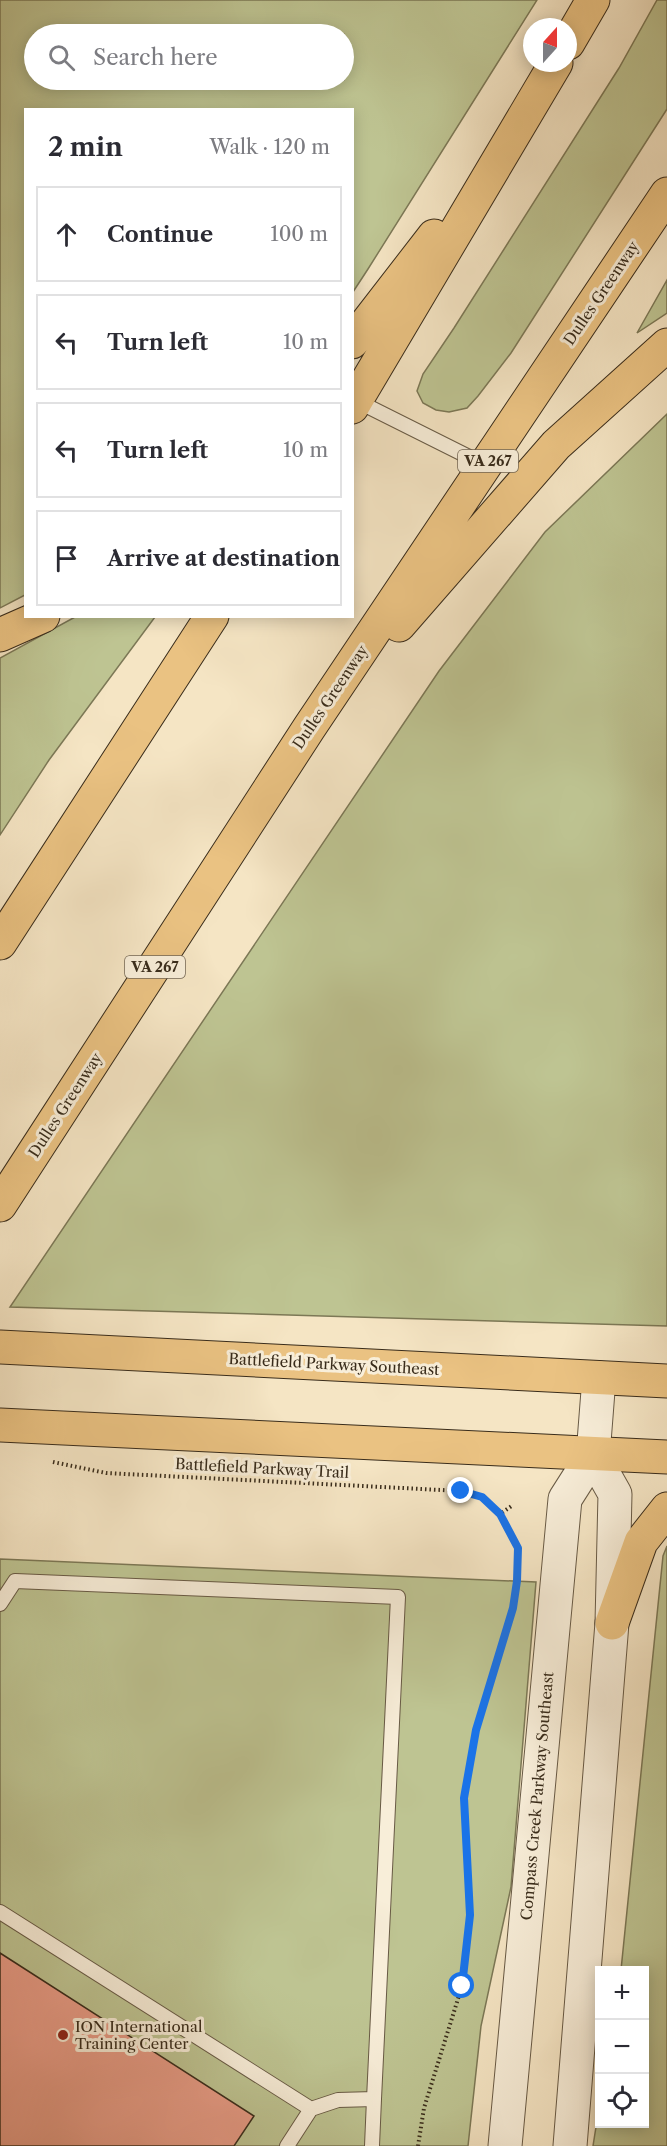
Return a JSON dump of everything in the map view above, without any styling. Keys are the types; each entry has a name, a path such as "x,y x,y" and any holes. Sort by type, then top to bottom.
{"main road":[{"path":"577,28 593,0"},
{"path":"355,404 551,72"},
{"path":"354,339 526,116"},
{"name":"Dulles Greenway","path":"0,1205 309,728 667,194"},
{"path":"309,728 556,445 667,345"},
{"path":"0,635 38,618"},
{"path":"0,943 211,618"},
{"name":"Battlefield Parkway Southeast","path":"0,1347 667,1381"},
{"path":"0,1425 667,1457"},
{"path":"612,1623 641,1542 667,1509"}],"street":[{"name":"Compass Creek Parkway Southeast","path":"505,2146 565,1499 593,1455 599,1378"},
{"path":"570,2146 612,1623 615,1494 593,1455"}],"lane":[{"path":"355,404 485,465"},
{"path":"0,1604 15,1581 398,1598 372,2146"},
{"path":"0,1912 311,2109"},
{"path":"287,2146 311,2109 338,2100 374,2099"}],"path":[{"name":"Battlefield Parkway Trail","path":"47,1461 105,1473 461,1491 482,1497 500,1514"},
{"path":"418,2146 424,2108 462,1986 470,1915 464,1798 476,1730 513,1608 518,1548 500,1514 513,1505"}],"green space":[{"path":"0,0 537,0 526,18 523,18 523,22 354,290 354,108 24,108 24,596 0,608"},
{"path":"657,0 667,0 667,109 511,353 478,396 467,408 449,412 436,410 423,403 417,391 423,374 619,68"},
{"path":"667,280 667,313 637,333"},
{"path":"667,414 667,1326 10,1307 439,671 545,532"},
{"path":"73,618 154,618 49,760 0,835 0,658"},
{"path":"667,1546 667,2146 593,2146 596,2128 649,2128 649,1966 621,1966 663,1556"},
{"path":"0,1559 536,1582 511,1887 481,2026 468,2146 0,2146"}],"building":[{"name":"ION International Training Center","path":"0,1953 254,2116 234,2146 0,2146"}],"place":[{"name":"ION International Training Center","path":"63,2035"}],"route":[{"path":"461,1491 482,1497 500,1514 518,1548 513,1608 476,1730 464,1798 470,1915 462,1986"}]}
